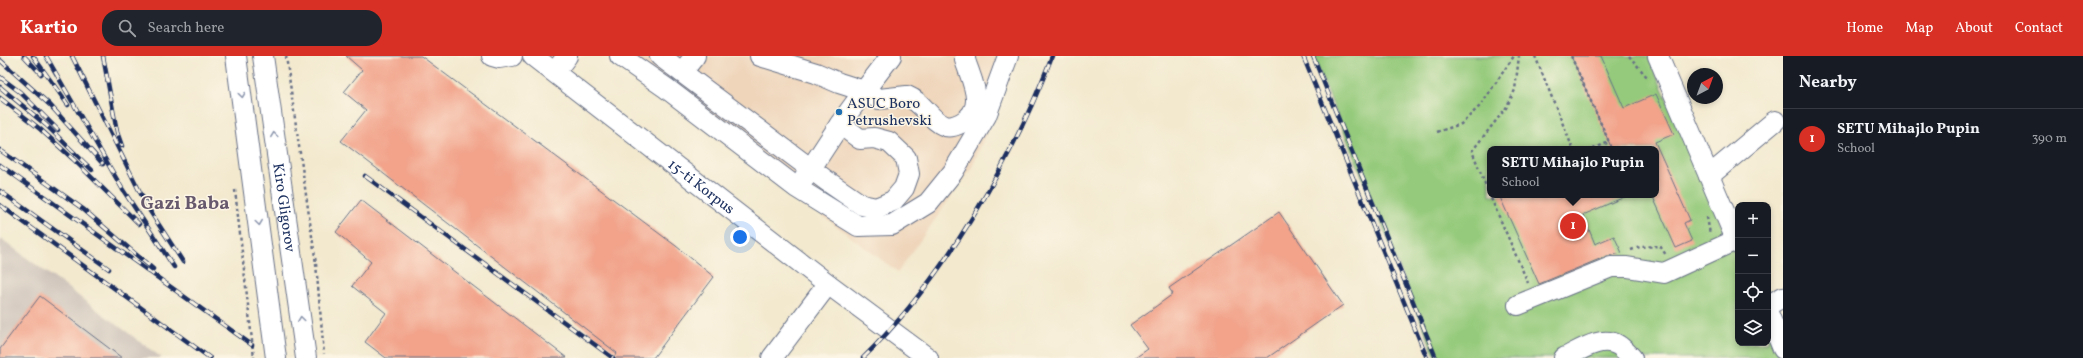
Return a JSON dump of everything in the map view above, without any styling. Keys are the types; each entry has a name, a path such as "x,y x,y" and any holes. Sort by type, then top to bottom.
{"street":[{"name":"Kiro Gligorov","path":"236,56 276,358"},
{"name":"Kiro Gligorov","path":"263,56 306,358"},
{"path":"492,56 499,58 512,56"},
{"name":"15-ti Korpus","path":"533,56 828,284 928,358"},
{"path":"554,72 566,56"},
{"path":"620,56 666,88 797,188 858,226 892,225 928,203 953,172 1008,56"},
{"path":"660,56 810,169 862,205 876,208 893,202 904,188 909,174 906,158 890,142 874,138 860,139 840,124"},
{"path":"682,72 695,56"},
{"path":"760,56 816,72 839,83 864,91 879,99 907,96 924,106 936,121 949,126 979,115"},
{"path":"965,56 976,93 979,115"},
{"path":"1658,56 1735,238"},
{"path":"797,188 887,58"},
{"path":"1709,176 1775,121"},
{"path":"1518,305 1611,267 1628,267 1664,273 1735,243"},
{"path":"772,358 828,284"},
{"path":"1771,303 1783,297"},
{"path":"1771,320 1783,349"},
{"path":"1770,358 1776,342 1771,320"},
{"path":"1564,358 1598,342 1608,341 1618,345 1632,358"}],"path":[{"path":"286,56 316,264 324,358"},
{"path":"1437,132 1461,124 1480,106 1514,56"},
{"path":"1487,185 1472,151 1506,108 1515,90 1519,56"},
{"path":"1535,56 1572,146"},
{"path":"1571,56 1609,142 1600,146"},
{"path":"1629,56 1650,83"},
{"path":"1493,198 1530,287"},
{"path":"1707,214 1710,236"},
{"path":"1628,251 1640,247 1660,246 1669,261"}],"shaded area":[{"name":"ASUC Boro Petrushevski","path":"607,56 1018,56 972,167 898,272"},
{"path":"0,238 162,358 0,358"}],"green space":[{"path":"1313,56 1648,56 1735,254 1735,346 1771,346 1771,336 1781,358 1436,358"}],"building":[{"path":"346,56 421,56 676,246 714,277 653,358 613,358 617,353 341,141 366,110 344,92 362,70"},
{"path":"1571,56 1601,56 1624,108 1656,94 1674,134 1655,142 1657,146 1611,146"},
{"path":"1659,151 1690,220 1684,223 1692,241 1676,248 1653,198 1659,198"},
{"path":"1500,198 1622,198 1583,215 1595,244 1614,236 1622,253 1607,256 1539,284"},
{"path":"361,200 567,358 386,358 365,342 386,313 352,286 371,262 336,232"},
{"path":"1279,212 1343,305 1267,358 1135,358 1148,349 1130,325 1173,294 1169,288"},
{"path":"40,296 122,358 0,358 0,349"}],"railway":[{"path":"24,56 41,74"},
{"path":"33,56 68,105"},
{"path":"46,56 123,190 174,267"},
{"path":"72,56 148,208 183,262"},
{"path":"103,56 117,132 122,146"},
{"path":"863,358 893,327 921,292 973,217 1017,136 1036,96 1052,56"},
{"path":"1303,56 1427,358"},
{"path":"1313,56 1436,358"},
{"path":"0,60 50,105 103,164"},
{"path":"0,77 20,92 58,130"},
{"path":"0,87 46,125 92,170"},
{"path":"0,98 40,129 73,159 139,224"},
{"path":"0,150 83,209 153,269"},
{"path":"0,165 252,345"},
{"path":"365,176 613,358"},
{"path":"0,191 109,269"},
{"path":"0,205 210,358"}],"place":[{"name":"ASUC Boro Petrushevski","path":"839,112"},
{"name":"SETU Mihajlo Pupin","path":"1573,226"}],"district":[{"name":"Gazi Baba","path":"185,202"}]}
